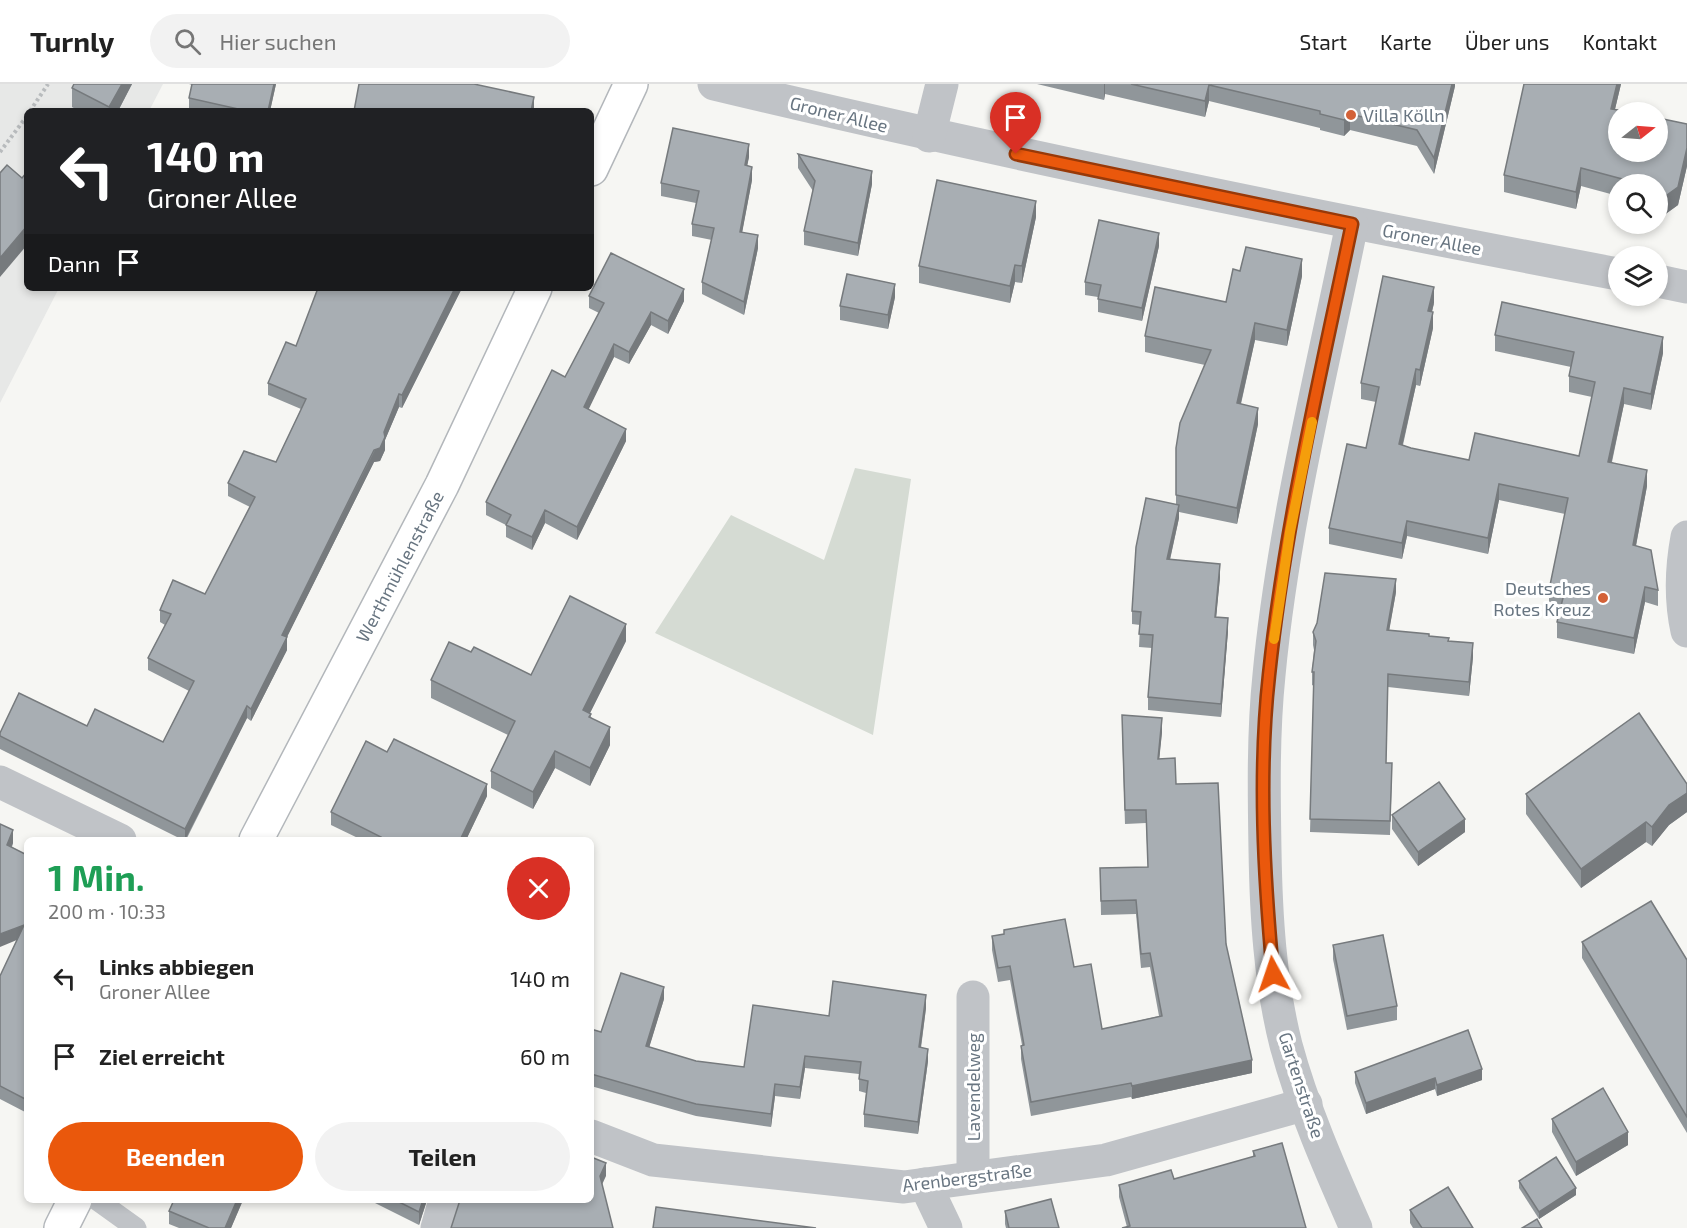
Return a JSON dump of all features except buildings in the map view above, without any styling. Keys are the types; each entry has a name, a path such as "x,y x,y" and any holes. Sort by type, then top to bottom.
{"main road":[{"path":"594,163 631,84"},
{"name":"Werthmühlenstraße","path":"258,837 442,485 534,291"},
{"path":"61,1228 74,1203"}],"street":[{"name":"Groner Allee","path":"714,84 929,136 1352,224 1608,272"},
{"path":"929,136 942,84"},
{"name":"Gartenstraße","path":"1352,224 1290,532 1269,675 1263,770 1266,891 1273,974 1286,1045 1329,1168 1356,1228"},
{"path":"1668,283 1687,287"},
{"path":"1687,537 1682,567 1682,605 1687,631"},
{"path":"0,782 114,837"},
{"name":"Lavendelweg","path":"973,997 973,1177"},
{"name":"Arenbergstraße","path":"594,1137 653,1160 904,1187 1106,1160 1306,1104"},
{"path":"925,1184 946,1228"},
{"path":"437,1228 444,1203"}],"lane":[{"path":"101,1203 136,1228"}],"path":[{"path":"32,108 48,84"},
{"path":"0,152 24,120"}],"shaded area":[{"path":"0,84 163,84 151,108 24,108 24,291 57,291 0,403"},
{"path":"855,468 911,479 873,735 655,633 731,515 824,560"}],"slow traffic":[{"path":"1274,639 1290,532 1312,422"}],"place":[{"name":"Villa Kölln","path":"1351,115"},
{"name":"Deutsches Rotes Kreuz","path":"1603,598"}],"route":[{"path":"1016,154 1352,224 1290,532 1269,675 1263,770 1266,891 1273,974"}]}
